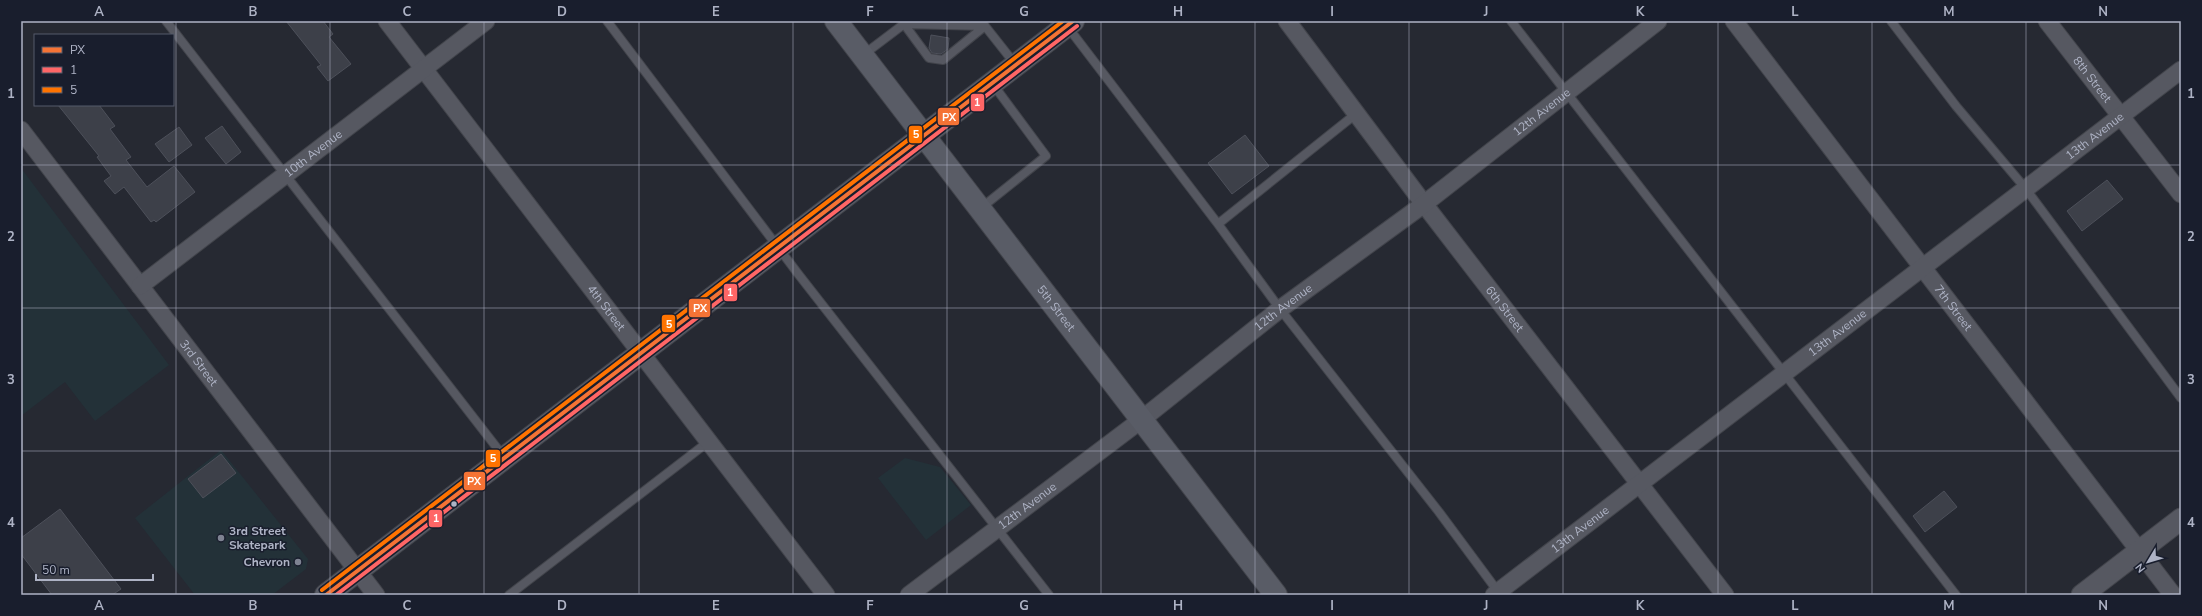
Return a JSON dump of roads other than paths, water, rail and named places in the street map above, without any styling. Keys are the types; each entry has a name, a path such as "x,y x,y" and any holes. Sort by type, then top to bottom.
{"main road":[{"name":"5th Street","path":"836,21 1276,595"},
{"path":"326,595 992,83 1067,23"}],"street":[{"name":"4th Street","path":"387,21 826,595"},
{"name":"10th Avenue","path":"140,286 486,21"},
{"name":"6th Street","path":"1287,21 1424,204 1725,595"},
{"name":"12th Avenue","path":"909,595 995,528 1141,420 1280,309 1424,204 1658,21"},
{"name":"7th Street","path":"1734,21 2174,595"},
{"name":"8th Street","path":"2047,21 2181,194"},
{"name":"13th Avenue","path":"1497,594 2181,70"},
{"name":"3rd Street","path":"21,130 376,595"},
{"path":"2082,595 2181,519"}],"lane":[{"path":"166,21 505,457"},
{"path":"607,21 778,247 995,528 1049,595"},
{"path":"1511,21 1567,91 1784,375 1956,595"},
{"path":"1891,21 1956,106 2026,189 2181,398"},
{"path":"1067,23 1280,309 1439,512 1497,594"},
{"path":"904,24 929,58 943,60 985,26"},
{"path":"862,55 904,24 985,26 1016,64"},
{"path":"980,209 1046,156 992,83"},
{"path":"1218,224 1357,113"},
{"path":"510,595 708,442"}],"place":[{"name":"3rd Street Skatepark","path":"221,538"},
{"name":"Chevron","path":"298,562"}]}
